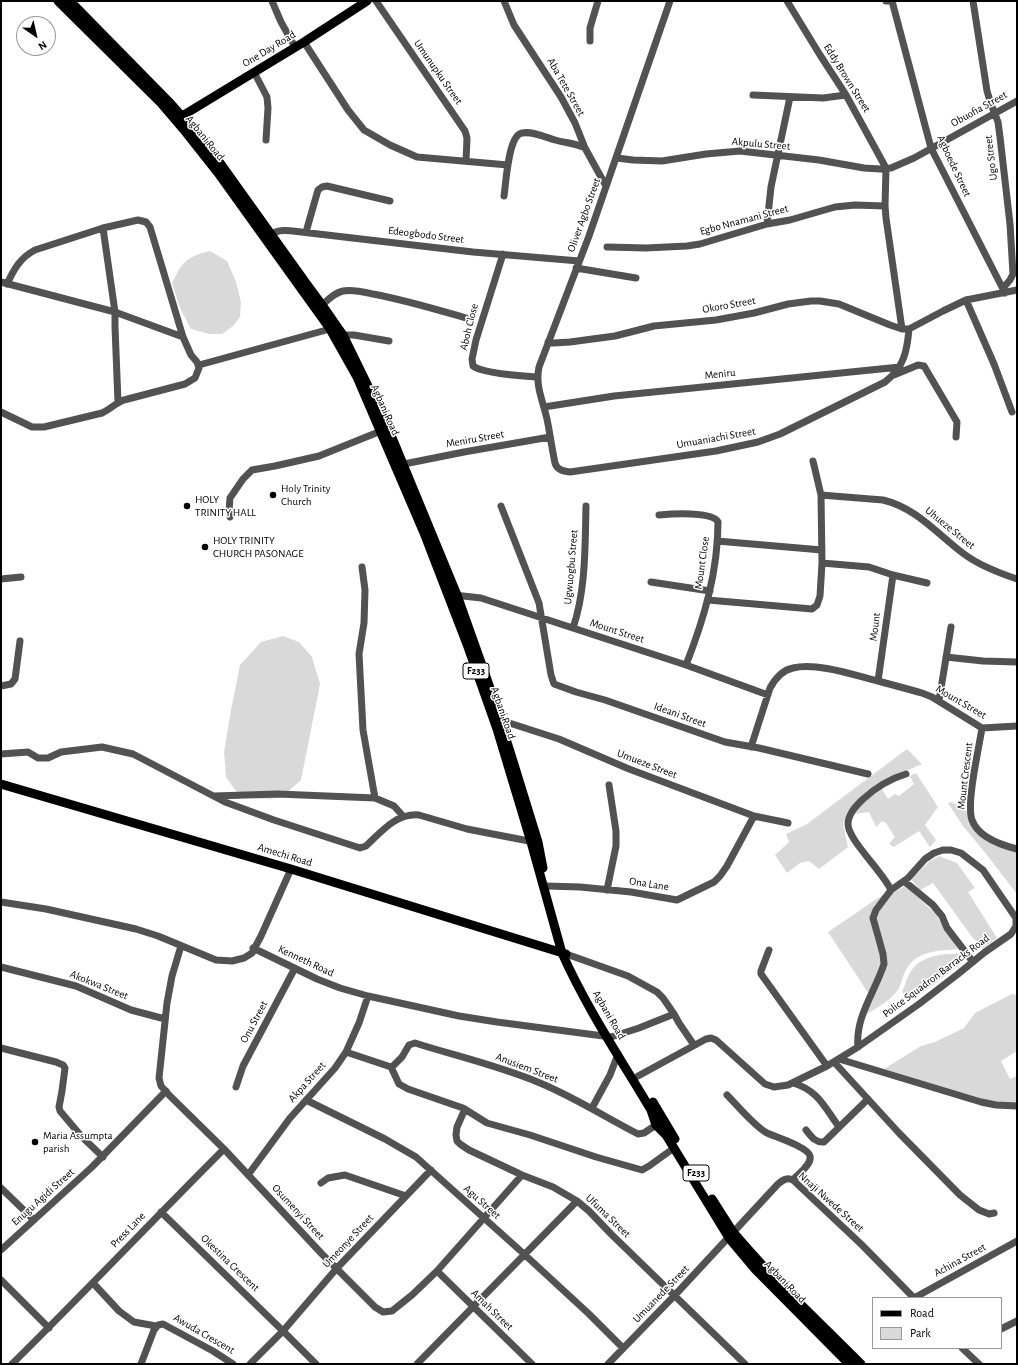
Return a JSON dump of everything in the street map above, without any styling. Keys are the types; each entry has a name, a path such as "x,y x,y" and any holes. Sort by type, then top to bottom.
{"main road":[{"name":"Agbani Road","path":"58,1 155,98 178,118 330,329 357,377 458,595 500,720 565,954 579,988 609,1036 651,1110 656,1125 666,1135 731,1235 760,1274 850,1364"},
{"name":"Agbani Road","path":"70,1 218,160 343,335 386,423 399,465 497,728 535,842 546,886 555,908 565,954"},
{"name":"One Day Road","path":"178,118 304,42 367,1"},
{"name":"Amechi Road","path":"1,784 291,869 565,954"},
{"name":"Agbani Road","path":"609,1036 620,1048 638,1076 731,1235 861,1364"}],"street":[{"path":"272,1 281,22 295,47"},
{"name":"Umunupku Street","path":"376,1 465,131 467,138 466,161"},
{"name":"Aba Tete Street","path":"504,1 514,25 562,97 585,148 606,186"},
{"path":"590,41 591,24 598,1"},
{"name":"Oliver Agbo Street","path":"550,437 539,391 537,377 539,367 617,158 670,1"},
{"name":"Eddy Brown Street","path":"787,1 846,95 883,168"},
{"name":"Agboede Street","path":"886,1 892,1 931,148 1004,290"},
{"name":"Ugo Street","path":"973,1 987,91 990,104 995,113 1000,137 1010,224 1013,274 1004,290"},
{"path":"304,42 348,110 364,130 390,145 417,157 508,165"},
{"path":"254,72 267,97 268,108 266,140"},
{"path":"753,95 823,98 846,95"},
{"path":"767,224 771,187 790,97"},
{"name":"Obuofia Street","path":"883,168 897,166 1017,101"},
{"path":"504,196 511,147 517,135 523,132 544,136 578,144 585,148"},
{"name":"Akpulu Street","path":"617,158 662,161 706,154 740,151 883,168"},
{"path":"883,168 885,206 906,329 966,300 1004,290 1017,290"},
{"path":"306,232 318,190 322,187 327,186 390,201"},
{"name":"Egbo Nnamani Street","path":"608,247 646,248 687,246 700,244 767,224 790,220 843,206 885,206"},
{"path":"1,412 32,427 44,427 102,413 118,402 185,384 197,375 199,368 199,365 191,355 183,337 148,224 138,220 102,228 35,250 19,261 4,283 115,312 183,337"},
{"path":"102,228 115,312 118,402"},
{"name":"Edeogbodo Street","path":"271,235 274,232 280,231 306,232 503,254 577,265 636,278"},
{"name":"Aboh Close","path":"503,254 477,335 472,365 477,369 537,377"},
{"path":"322,305 333,295 339,292 344,290 356,291 401,299 466,318"},
{"path":"966,300 994,364 1012,412"},
{"name":"Okoro Street","path":"548,342 570,342 615,336 654,326 716,320 754,313 788,304 811,301 839,304 906,329"},
{"path":"199,365 330,329"},
{"name":"Umuaniachi Street","path":"550,437 556,466 560,470 570,472 743,446 758,442 780,434 879,386 894,375 904,361 907,350 906,329"},
{"path":"343,335 354,335 389,341"},
{"path":"894,375 918,365 924,366 957,422 956,438"},
{"name":"Meniru","path":"544,407 614,396 900,367"},
{"path":"230,517 230,498 243,479 252,470 319,456 381,431"},
{"name":"Meniru Street","path":"399,465 550,437"},
{"path":"708,600 812,609 815,608 819,602 822,550 821,495 813,461"},
{"name":"Uhueze Street","path":"821,495 892,502 923,518 972,560 1017,579"},
{"path":"502,506 533,585 539,603 541,617"},
{"name":"Ugwuogbu Street","path":"573,628 580,602 584,563 586,506"},
{"name":"Mount Close","path":"659,515 692,514 715,518 718,522 717,541 708,600 686,665"},
{"path":"717,541 822,550"},
{"path":"822,563 869,567 893,575 927,583"},
{"path":"362,567 365,590 364,623 359,654 363,730 375,798"},
{"name":"Mount","path":"878,681 884,648 893,575"},
{"path":"1,580 21,577"},
{"path":"651,582 710,591"},
{"name":"Mount Street","path":"448,594 481,598 686,665 768,694"},
{"name":"Ideani Street","path":"541,617 551,675 556,685 606,700 725,742 751,746 868,774"},
{"path":"939,701 951,627"},
{"path":"1,686 11,684 16,679 20,641"},
{"path":"946,657 983,661 1017,662"},
{"name":"Mount Street","path":"751,746 773,683 786,670 797,667 837,670 927,695 982,728 1017,726"},
{"name":"Umueze Street","path":"500,720 559,740 629,769 754,816 788,822"},
{"name":"Mount Crescent","path":"982,728 971,802 972,820 980,831 989,838 1000,844 1017,849"},
{"path":"1,754 28,752 38,758 48,758 61,752 102,747 133,754 225,802 274,820 360,848 366,846 396,820 411,814 467,829 535,842"},
{"path":"891,890 886,880 868,859 851,834 848,822 855,807 870,792 896,777 906,774"},
{"path":"607,890 616,846 616,831 609,785"},
{"path":"213,796 278,794 375,798 394,806 403,816"},
{"name":"Ona Lane","path":"546,886 607,890 674,900 714,882 724,872 754,816"},
{"name":"Police Squadron Barracks Road","path":"942,850 951,850 961,853 983,870 1016,918 1016,926 1011,934 924,1000 858,1047 857,1039 859,1022 884,964 883,954 873,918 876,910 891,890 904,882 925,860 942,850"},
{"path":"1,902 46,908 136,929 158,936 216,960 226,961 244,958 252,953 291,869"},
{"path":"904,882 937,910 942,916 947,928 973,962"},
{"name":"Osumenyi Street","path":"181,946 169,990 159,1078 161,1086 224,1149 375,1308 383,1312 388,1312 397,1308 437,1271 522,1175"},
{"name":"Kenneth Road","path":"253,948 317,979 340,988 368,996 459,1016 543,1029 609,1036"},
{"path":"769,950 760,971 761,974 827,1066"},
{"path":"565,954 628,976 657,992 663,998 694,1045"},
{"name":"Akokwa Street","path":"1,967 76,986 131,1010 165,1019"},
{"name":"Onu Street","path":"236,1087 243,1066 295,968"},
{"name":"Akpa Street","path":"248,1175 290,1118 335,1068 346,1052 359,1023 368,996"},
{"path":"609,1036 640,1028 674,1014"},
{"path":"638,1076 706,1039 714,1038 765,1084 771,1087 778,1087 793,1083 827,1066 858,1047"},
{"name":"Anusiem Street","path":"392,1068 410,1045 414,1043 482,1062 540,1083 592,1108 638,1134 644,1133 656,1125"},
{"path":"1,1048 63,1065 65,1068 59,1107 60,1111 82,1137 103,1157"},
{"path":"346,1052 392,1068 399,1084 404,1085 408,1089 465,1109 487,1124 530,1135 577,1152 639,1170 649,1166 674,1148"},
{"path":"592,1108 610,1075 618,1054"},
{"path":"836,1061 868,1099 964,1199 979,1210 989,1214 994,1213"},
{"path":"836,1061 981,1102 996,1105 1017,1106"},
{"path":"793,1083 805,1088 817,1096 839,1127"},
{"name":"Enugu Agidi Street","path":"1,1250 103,1157 166,1092"},
{"path":"727,1095 766,1132 804,1149 809,1154 811,1157 809,1164 793,1180"},
{"path":"806,1130 815,1140 822,1142 826,1140 868,1099"},
{"name":"Agu Street","path":"306,1100 385,1139 416,1157 524,1254 589,1314 623,1348"},
{"name":"Ufuma Street","path":"465,1109 456,1131 456,1138 459,1143 469,1150 553,1188 577,1201 745,1364"},
{"name":"Press Lane","path":"18,1362 161,1212 224,1149"},
{"name":"Umeonye Street","path":"250,1364 283,1331 337,1268 431,1170"},
{"path":"321,1183 328,1178 345,1175 406,1196"},
{"name":"Nnaji Nwede Street","path":"731,1235 778,1184 786,1178 790,1178 862,1245 913,1297"},
{"path":"1,1188 34,1220"},
{"path":"421,1363 524,1254 577,1201"},
{"name":"Okestina Crescent","path":"161,1212 316,1364"},
{"name":"Umuanede Street","path":"608,1364 731,1235"},
{"name":"Achina Street","path":"916,1297 1017,1241"},
{"name":"Amah Street","path":"437,1271 532,1364"},
{"path":"1,1280 49,1328"},
{"path":"93,1283 119,1311 134,1322 156,1326"},
{"path":"1002,1328 1017,1321"},
{"name":"Awuda Crescent","path":"141,1364 156,1326 163,1324 213,1351 233,1364"},
{"path":"964,1349 979,1364"}],"green space":[{"path":"210,251 227,261 236,282 241,302 240,317 233,326 222,334 209,334 191,329 180,308 172,283 186,261 195,255"},
{"path":"283,636 299,642 312,657 320,684 301,780 283,796 271,799 252,798 236,791 226,777 224,752 231,710 240,665 261,642"},
{"path":"907,749 922,764 888,779 867,792 847,812 843,824 848,847 819,869 809,861 800,863 787,873 775,855 789,842 786,834 807,824"},
{"path":"916,773 938,807 925,825 936,840 930,847 919,831 894,847 889,844 895,837 886,823 882,821 876,827 869,812 854,814 865,801 882,789 888,799 895,794 899,796 914,784 910,776"},
{"path":"952,802 969,813 977,830 1017,851 1017,894 963,826 948,803"},
{"path":"939,856 957,863 975,888 968,892 997,938 983,948 972,937 933,883 920,890 911,879 930,861"},
{"path":"905,886 935,913 958,949 936,951 922,955 916,959 906,970 895,994 864,1016 882,976 876,916 891,894"},
{"path":"884,894 871,916 874,936 881,958 880,969 869,994 828,932"},
{"path":"947,954 961,954 962,963 914,999 908,1001 902,991 911,971 924,960"},
{"path":"1012,994 1017,995 1017,1051 1001,1061 1010,1079 1017,1076 1017,1105 993,1103 884,1069 921,1046 935,1042 964,1028 975,1013"}],"place":[{"name":"Holy Trinity Church","path":"273,495"},
{"name":"HOLY TRINITY HALL","path":"187,506"},
{"name":"HOLY TRINITY CHURCH PASONAGE","path":"205,547"},
{"name":"Maria Assumpta parish","path":"35,1142"}]}
